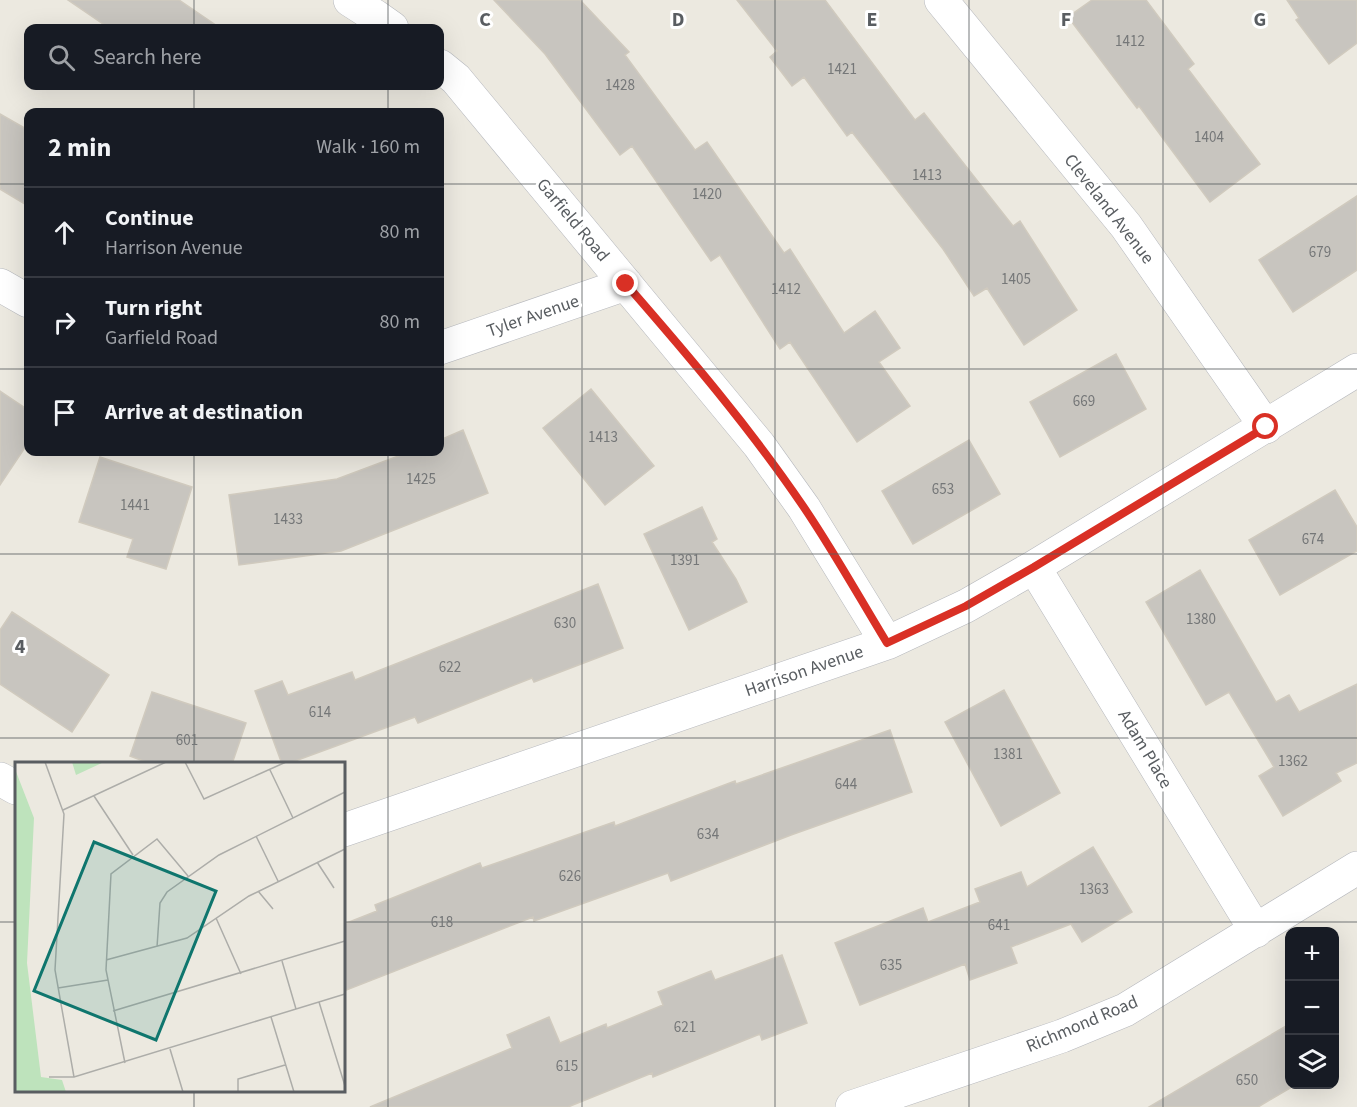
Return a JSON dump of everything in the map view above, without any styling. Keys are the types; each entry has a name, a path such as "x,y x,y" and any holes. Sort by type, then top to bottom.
{"street":[{"path":"350,0 387,24"},
{"name":"Cleveland Avenue","path":"941,0 1126,226 1266,427"},
{"name":"Garfield Road","path":"444,69 456,79 759,445 804,507 887,643"},
{"name":"Tyler Avenue","path":"444,347 626,284"},
{"path":"0,285 24,299"},
{"name":"Harrison Avenue","path":"345,830 887,643 966,606 1034,567 1357,370"},
{"name":"Adam Place","path":"1034,567 1256,931"},
{"path":"0,778 15,787"},
{"name":"Richmond Road","path":"852,1107 1062,1036 1125,1010 1357,868"}],"building":[{"path":"68,0 179,0 214,24 103,24"},
{"path":"494,0 580,0 629,52 625,55 695,150 707,142 784,253 790,249 844,333 875,311 900,348 879,362 910,406 857,442 790,342 780,349 720,255 711,261 632,146 620,155 545,54"},
{"path":"737,0 825,0 915,120 924,113 1013,226 1020,221 1077,310 1024,345 987,288 974,296 943,249 852,132 847,136 804,77 792,86 770,57 777,51"},
{"path":"1092,0 1146,0 1194,64 1188,69 1260,164 1210,202 1139,106 1137,108 1068,17"},
{"path":"1287,0 1357,0 1357,43 1329,64 1296,20 1299,18"},
{"path":"0,114 24,128 24,204 0,189"},
{"path":"1357,196 1357,270 1293,312 1259,260"},
{"path":"1116,354 1146,409 1060,457 1030,402"},
{"path":"591,389 654,466 605,505 543,428"},
{"path":"0,391 24,407 24,449 0,485"},
{"path":"463,430 488,493 341,551 239,565 229,495 337,479 398,456 444,456 444,438"},
{"path":"969,440 1000,494 913,544 882,491"},
{"path":"100,457 192,487 166,569 127,557 133,539 79,522"},
{"path":"1335,490 1357,527 1357,551 1280,595 1249,540"},
{"path":"702,507 717,539 712,542 736,579 747,602 689,630 644,534"},
{"path":"1200,570 1276,702 1289,695 1299,712 1357,684 1357,763 1336,773 1341,781 1283,816 1259,776 1274,767 1229,692 1206,705 1146,602"},
{"path":"598,584 623,648 534,682 532,678 418,723 415,717 292,762 281,762 255,691 282,681 288,695 352,672 355,680"},
{"path":"12,612 109,675 72,732 0,684 0,630"},
{"path":"1004,690 1060,793 1001,826 945,722"},
{"path":"152,692 246,723 233,762 146,762 130,756"},
{"path":"890,730 912,792 671,881 668,873 534,921 533,917 345,991 345,924 377,911 375,905 480,863 482,868 614,822 615,826 735,781 736,784"},
{"path":"1093,847 1132,912 1082,942 1071,924 1011,947 1017,963 970,980 965,964 860,1005 835,943 923,908 928,922 980,902 975,889 1021,872 1027,887"},
{"path":"782,955 807,1023 762,1040 760,1034 653,1077 652,1073 568,1107 370,1107 512,1048 507,1035 549,1017 560,1043 606,1024 607,1028 663,1005 658,992 711,971 715,980"},
{"path":"1285,1027 1285,1089 1289,1089 1258,1107 1149,1107"}],"route":[{"path":"626,284 759,445 804,507 887,643 966,606 1266,427"}]}
